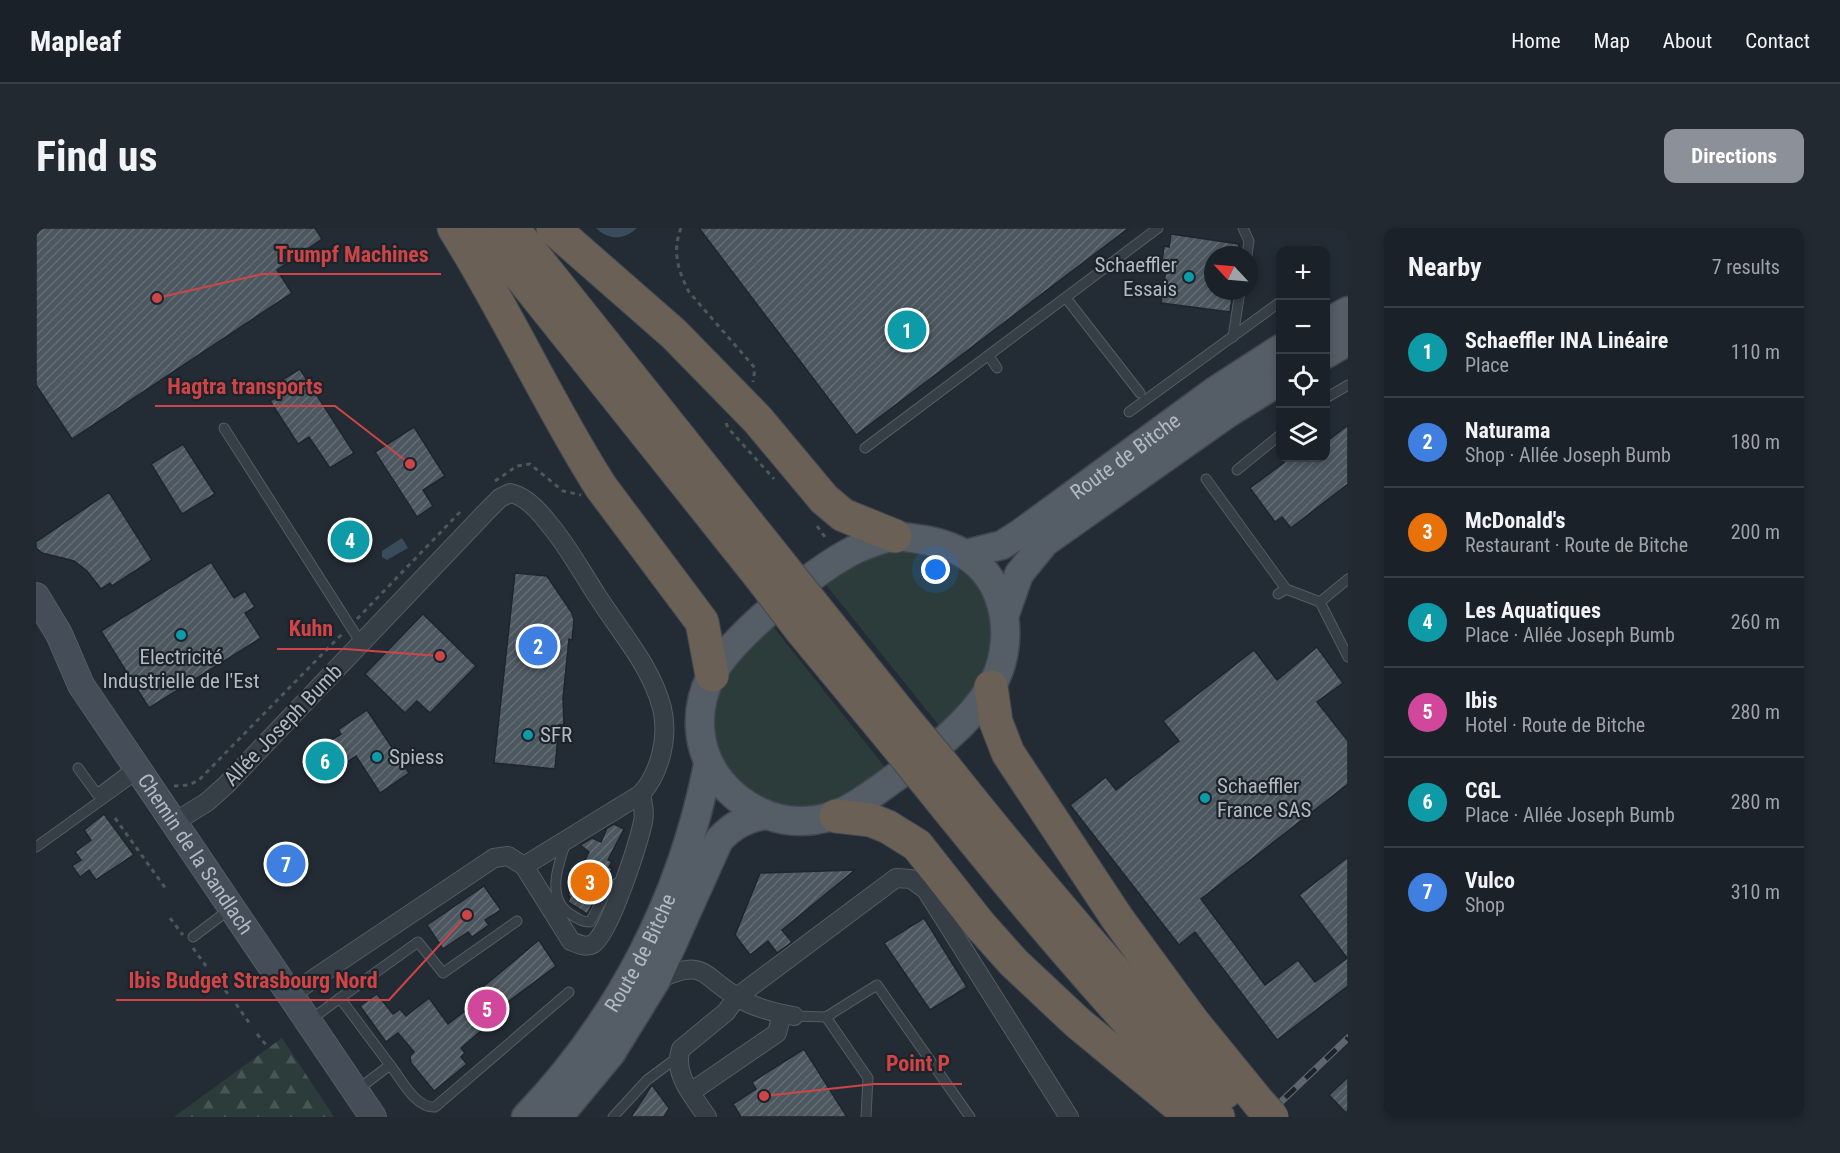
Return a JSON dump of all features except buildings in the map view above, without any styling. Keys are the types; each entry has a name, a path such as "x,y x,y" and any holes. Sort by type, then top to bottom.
{"highway":[{"path":"454,228 482,272 596,485 702,622 712,675"},
{"path":"482,228 768,567"},
{"path":"512,228 768,567 898,729 934,772 1043,890 1122,982 1249,1114"},
{"path":"553,228 674,334 758,420 824,499 843,515 895,536"},
{"path":"991,687 996,722 1008,753 1130,937 1193,1022 1249,1114"},
{"path":"836,816 871,820 888,826 917,845 980,925 1014,963 1078,1023 1192,1117"}],"main road":[{"path":"1330,321 1348,311"},
{"path":"1330,352 1348,341"},
{"name":"Route de Bitche","path":"966,555 1002,545 1021,533 1215,392 1276,352"},
{"name":"Route de Bitche","path":"1005,614 1019,574 1045,542 1228,413 1276,384"},
{"path":"895,536 943,544 966,555 994,586 1005,614 1006,640 1001,665 991,687 965,720 919,760 864,800 836,816 808,821 789,821 765,815 727,789 708,765 700,737 700,721 706,688 712,675 736,644 788,597 854,550 873,541 895,536"},
{"name":"Route de Bitche","path":"526,1117 592,1038 646,950 680,869 708,765"},
{"name":"Route de Bitche","path":"558,1117 611,1053 656,980 718,840 731,827 746,819 765,815"}],"street":[{"name":"Allée Joseph Bumb","path":"173,823 188,816 220,791 485,513 500,498 510,493 520,496 550,525 639,656 656,689 663,710 661,754 652,781 641,795"},
{"name":"Chemin de la Sandlach","path":"36,596 59,634 81,685 173,823 370,1108"},
{"path":"291,994 494,858 508,856 524,866 571,941 583,946 592,944 603,933 625,880 643,822 641,795 568,837 524,866"},
{"path":"707,1117 681,1077 678,1058 681,1049 726,1012 737,997 896,878 911,879 926,890 1069,1117"},
{"path":"656,980 676,971 693,968 710,974 737,997 788,1015 777,1033 692,1092"}],"lane":[{"path":"865,448 1158,228"},
{"path":"1243,228 1249,241 1248,246"},
{"path":"1066,298 1140,393"},
{"path":"1233,337 1239,300"},
{"path":"1129,412 1276,306"},
{"path":"989,356 997,368"},
{"path":"1330,396 1348,385"},
{"path":"224,428 361,643"},
{"path":"1237,470 1276,439"},
{"path":"1206,479 1282,591 1320,602 1348,657"},
{"path":"1320,602 1348,579"},
{"path":"78,768 97,794 138,769"},
{"path":"36,847 138,769"},
{"path":"568,837 557,868 556,891 561,906 567,912 583,922 590,922 609,887 625,880"},
{"path":"189,937 232,908"},
{"path":"309,1021 418,942 443,973 517,921"},
{"path":"788,1015 826,1017 877,985 970,1117"},
{"path":"340,998 420,1103 435,1107 569,992"},
{"path":"826,1017 868,1078 866,1117"},
{"path":"613,1117 647,1080 678,1058"},
{"path":"370,1108 390,1065"}],"path":[{"path":"681,228 676,249 677,266 682,279 689,292 755,368 754,381 747,391"},
{"path":"724,417 728,428 781,486"},
{"path":"491,483 524,464 538,470 570,495 582,495 596,485"},
{"path":"158,801 170,785 181,786 199,780 468,505"},
{"path":"811,519 826,536 828,549"},
{"path":"115,818 166,889"},
{"path":"170,918 189,937"},
{"path":"192,947 206,966"},
{"path":"214,976 228,994"},
{"path":"236,1004 250,1024"},
{"path":"257,1034 267,1046"}],"green space":[{"path":"919,548 952,560 966,568 982,590 993,618 992,653 986,670 966,700 941,728 823,581 863,556"},
{"path":"771,624 888,771 856,793 814,811 756,802 721,766 710,712 720,679"},
{"path":"282,1038 334,1117 174,1117"}],"water":[{"path":"596,228 637,228 622,237 611,237"},
{"path":"402,538 408,548 387,560 382,557 382,551"}],"railway":[{"path":"1265,1117 1348,1038"}],"place":[{"name":"Schaeffler Essais","path":"1189,277"},
{"name":"Trumpf Machines","path":"157,298"},
{"name":"Schaeffler INA Linéaire","path":"907,330"},
{"name":"Hagtra transports","path":"410,464"},
{"name":"Les Aquatiques","path":"350,540"},
{"name":"Electricité Industrielle de l'Est","path":"181,635"},
{"name":"Naturama","path":"538,646"},
{"name":"Kuhn","path":"440,656"},
{"name":"SFR","path":"528,735"},
{"name":"Spiess","path":"377,757"},
{"name":"CGL","path":"325,761"},
{"name":"Schaeffler France SAS","path":"1205,798"},
{"name":"Vulco","path":"286,864"},
{"name":"McDonald's","path":"590,882"},
{"name":"Ibis Budget Strasbourg Nord","path":"467,915"},
{"name":"Ibis","path":"487,1009"},
{"name":"Point P","path":"764,1096"}]}
